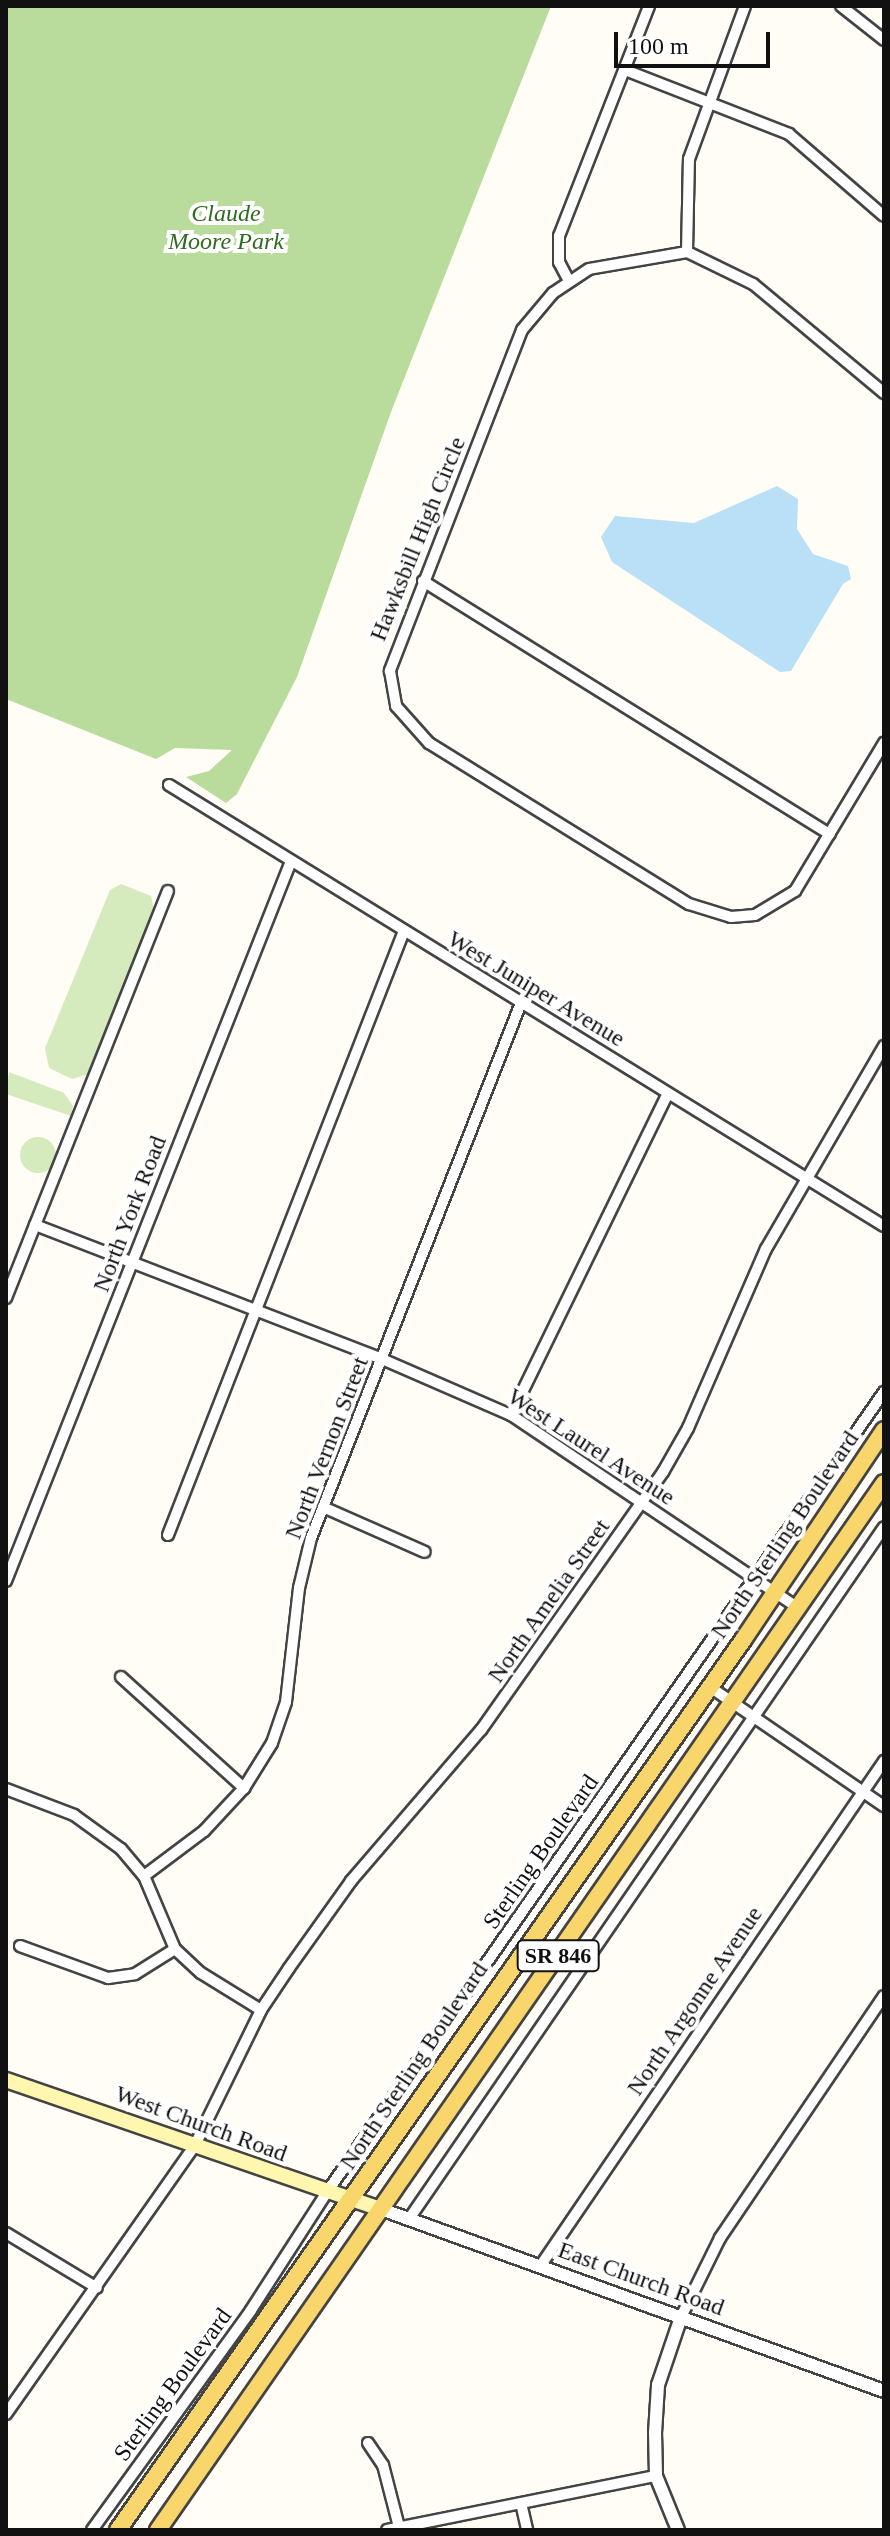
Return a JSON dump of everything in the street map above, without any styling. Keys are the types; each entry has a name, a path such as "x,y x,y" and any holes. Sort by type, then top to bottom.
{"main road":[{"name":"North Sterling Boulevard","path":"118,2530 776,1593 884,1430"},
{"name":"North Sterling Boulevard","path":"158,2530 730,1700 884,1483"},
{"name":"West Church Road","path":"6,2080 381,2209"}],"street":[{"path":"569,281 559,262 559,236 649,6"},
{"path":"745,6 689,159 687,252 753,284 884,393"},
{"path":"841,6 884,40"},
{"path":"625,70 789,134 884,216"},
{"name":"Hawksbill High Circle","path":"687,252 589,269 569,281 522,330 390,671 396,706 429,743 709,913 755,915 778,906 795,891 884,743"},
{"path":"423,581 830,834"},
{"name":"West Juniper Avenue","path":"169,785 884,1226"},
{"name":"North York Road","path":"6,1581 291,861"},
{"path":"6,1298 168,891"},
{"path":"168,1535 404,931"},
{"name":"North Vernon Street","path":"144,1876 204,1831 244,1788 272,1743 286,1702 299,1588 323,1507 521,1003"},
{"name":"North Amelia Street","path":"6,2414 195,2145 261,2010 351,1881 489,1719 643,1503 688,1428 754,1273 804,1178 884,1046"},
{"path":"511,1415 668,1093"},
{"name":"West Laurel Avenue","path":"35,1225 133,1260 382,1359 511,1415 797,1607"},
{"name":"Sterling Boulevard","path":"92,2530 251,2310 327,2192 884,1392"},
{"path":"323,1507 425,1552"},
{"path":"409,2219 884,1527"},
{"path":"121,1677 244,1788"},
{"path":"710,1687 884,1806"},
{"name":"North Argonne Avenue","path":"541,2265 884,1761"},
{"path":"6,1789 74,1815 121,1849 144,1876 175,1949 201,1973 261,2010"},
{"path":"20,1946 108,1978 135,1974 175,1949"},
{"path":"678,2530 656,2476 658,2385 681,2317 720,2238 884,1996"},
{"name":"East Church Road","path":"381,2209 884,2391"},
{"path":"6,2233 97,2288"},
{"path":"368,2443 383,2465 399,2527"},
{"path":"387,2530 656,2476"},
{"path":"521,2503 527,2530"}],"green space":[{"name":"Claude Moore Park","path":"6,6 551,6 391,412 297,677 237,794 226,803 186,777 209,771 232,750 175,748 156,759 6,699"},
{"path":"121,884 151,896 154,909 89,1074 72,1079 49,1068 45,1048 110,890"},
{"path":"9,1072 64,1093 73,1106 71,1116 6,1094"},
{"path":"38,1137 51,1142 56,1155 51,1168 38,1173 25,1168 20,1155 25,1142"}],"water":[{"path":"777,486 798,499 797,529 813,554 848,566 851,579 843,584 791,671 780,672 612,562 601,537 615,516 694,523"}]}
